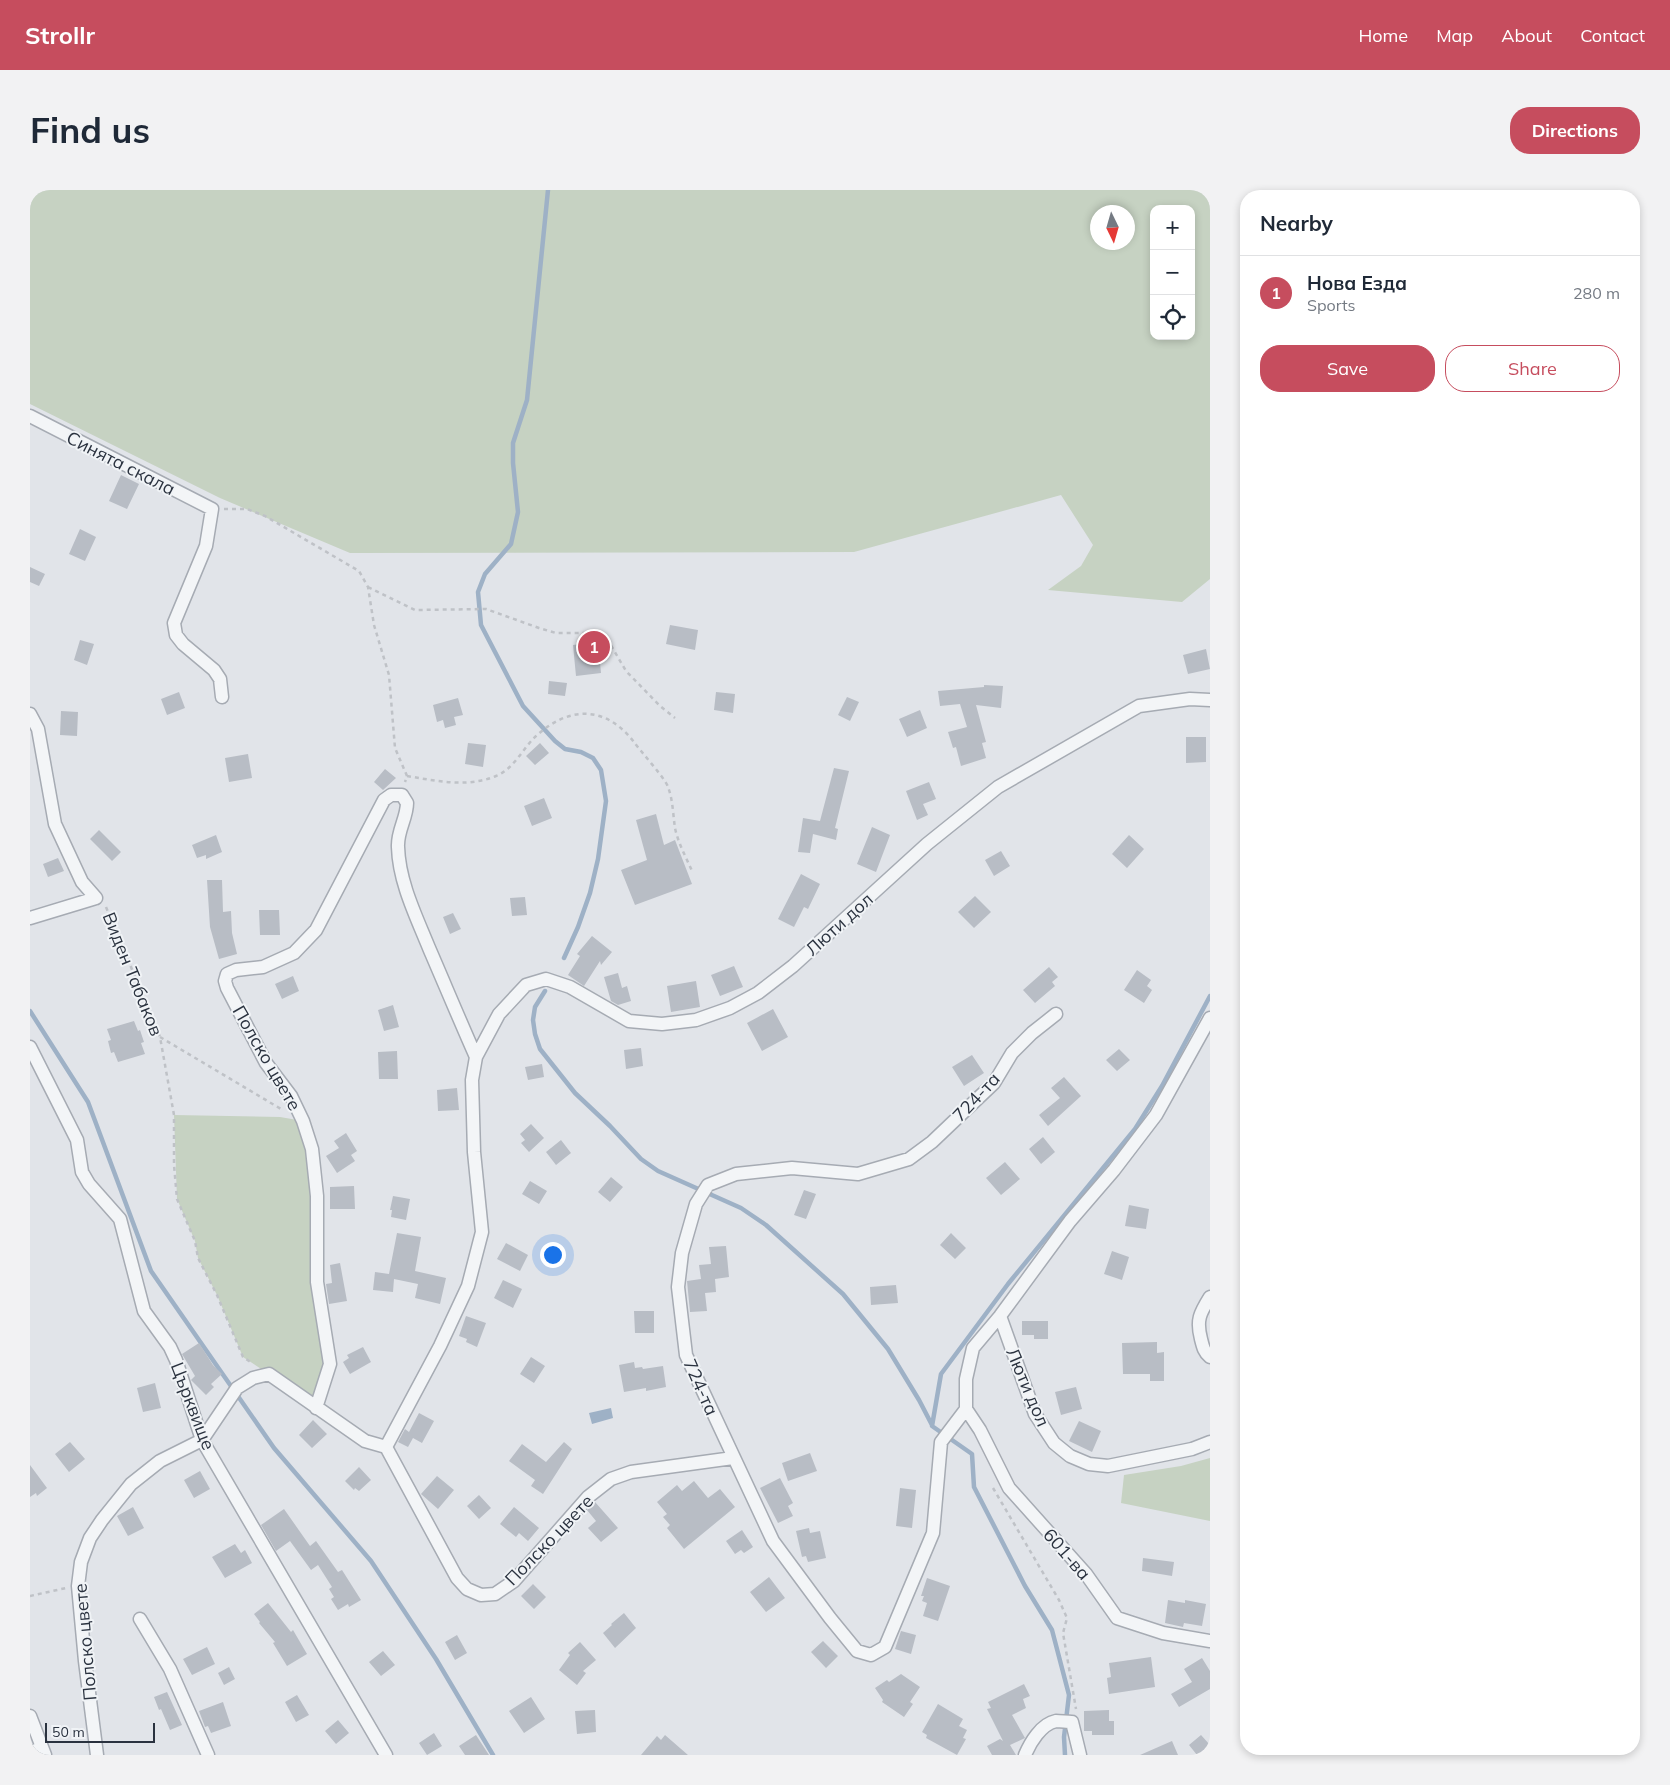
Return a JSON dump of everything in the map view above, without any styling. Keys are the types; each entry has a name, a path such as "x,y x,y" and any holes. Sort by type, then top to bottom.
{"street":[{"name":"Синята скала","path":"30,416 212,510"},
{"path":"212,510 206,546 174,623 176,635 183,644 214,670 220,679 222,697"},
{"name":"Люти дол","path":"476,1057 499,1014 526,985 546,978 570,986 629,1021 662,1024 696,1020 730,1008 758,994 793,966 926,844 998,787 1139,706 1190,699 1210,700"},
{"name":"Виден Табаков","path":"30,714 38,729 55,824 82,882 96,898"},
{"name":"Полско цвете","path":"316,1408 330,1364 317,1282 317,1196 312,1149 303,1121 291,1096 266,1063 225,981 227,974 236,970 264,967 294,953 316,930 384,800 392,795 402,795"},
{"path":"269,1374 365,1441 386,1447 440,1346 468,1286 482,1232 474,1152 472,1080 476,1057 404,884 398,846 399,829 407,809 406,799 402,795"},
{"path":"30,918 96,898"},
{"name":"724-та","path":"966,1409 941,1442 933,1533 885,1647 872,1655 857,1651 773,1541 686,1355 678,1287 682,1253 696,1204 708,1185 736,1174 792,1168 858,1174 909,1159 932,1142 983,1094 994,1083 1012,1053 1032,1033 1056,1014"},
{"name":"Люти дол","path":"966,1409 966,1379 973,1348 1000,1316 1070,1221 1114,1170 1156,1115 1210,1018"},
{"name":"Църквище","path":"30,1047 77,1140 82,1172 89,1184 120,1219 144,1311 170,1348 176,1360 202,1440 386,1755"},
{"path":"1210,1297 1200,1312 1198,1327 1205,1352 1210,1357"},
{"name":"Люти дол","path":"1000,1316 1035,1414 1054,1443 1070,1456 1089,1464 1108,1466 1192,1449 1210,1442"},
{"name":"Полско цвете","path":"97,1755 78,1586 81,1562 90,1538 131,1484 160,1461 202,1440 237,1388 254,1378 269,1374"},
{"name":"601-ва","path":"966,1409 980,1430 1008,1488 1086,1574 1117,1618 1163,1633 1210,1641"},
{"name":"Полско цвете","path":"386,1447 457,1578 467,1589 481,1595 495,1594 514,1581 588,1497 611,1479 632,1472 733,1458"},
{"path":"140,1619 170,1669 208,1755"},
{"path":"30,1716 39,1752"},
{"path":"1025,1755 1030,1743 1043,1728 1055,1721 1072,1722 1080,1755"}],"path":[{"path":"212,510 247,509 265,516 359,571 368,587 374,625 389,675 395,748 407,776 402,795"},
{"path":"368,587 414,610 486,610 556,633 584,633 610,642 626,671 660,706 675,718"},
{"path":"407,776 450,783 480,781 498,775 510,766 536,736 562,718 579,714 597,714 611,720 628,735 668,786 676,831 692,871"},
{"name":"Виден Табаков","path":"96,898 104,904 160,1037 174,1115 174,1165 177,1199 195,1241 198,1258 243,1357 269,1374"},
{"path":"160,1037 283,1110"},
{"path":"992,1483 994,1492 1059,1600 1067,1618 1063,1633 1076,1708 1072,1722"},
{"path":"30,1596 78,1586"}],"green space":[{"path":"30,190 1210,190 1210,579 1182,602 1048,590 1081,566 1093,545 1061,495 854,552 350,553 220,498 30,404"},
{"path":"174,1115 280,1117 303,1121 312,1149 317,1282 330,1364 316,1408 243,1357 217,1295 198,1258 195,1241 177,1199"},
{"path":"1210,1458 1210,1521 1121,1503 1124,1475 1181,1466"}],"water":[{"path":"611,1408 613,1418 592,1424 589,1413"}],"building":[{"path":"121,475 139,484 127,509 109,501"},
{"path":"80,529 96,537 85,561 69,554"},
{"path":"30,567 45,574 39,586 30,582"},
{"path":"670,625 698,630 695,650 666,644"},
{"path":"80,640 94,644 87,665 74,660"},
{"path":"598,642 601,673 576,676 573,645"},
{"path":"1206,649 1210,669 1188,674 1183,655"},
{"path":"549,681 567,683 565,696 548,694"},
{"path":"984,685 1003,686 1001,708 976,705 986,742 982,743 986,758 961,766 956,747 953,748 948,732 967,727 960,704 940,706 938,691 984,687"},
{"path":"179,692 185,708 167,715 161,699"},
{"path":"716,692 735,694 733,713 714,710"},
{"path":"847,697 859,702 850,721 838,715"},
{"path":"458,698 463,715 454,717 456,725 445,728 443,720 437,722 433,705"},
{"path":"920,710 927,728 907,737 899,719"},
{"path":"61,711 78,712 77,736 60,735"},
{"path":"1186,737 1206,737 1206,762 1186,763"},
{"path":"468,743 486,745 483,767 465,764"},
{"path":"540,743 549,753 535,765 526,756"},
{"path":"248,754 252,778 229,782 225,758"},
{"path":"834,768 849,771 835,828 838,829 836,840 813,834 810,853 798,852 803,818 820,821"},
{"path":"385,769 396,778 383,790 374,782"},
{"path":"929,782 936,799 923,804 928,815 917,820 906,791"},
{"path":"544,798 552,818 532,826 524,806"},
{"path":"656,814 664,845 675,840 692,884 635,905 621,870 647,860 636,820"},
{"path":"872,827 890,835 876,872 857,864"},
{"path":"99,830 121,852 112,861 90,839"},
{"path":"216,835 222,852 206,859 206,855 197,858 192,845"},
{"path":"1129,835 1144,849 1127,868 1112,854"},
{"path":"1001,851 1010,866 994,876 985,860"},
{"path":"58,858 64,871 48,877 43,864"},
{"path":"801,874 820,884 808,909 804,907 794,927 778,919"},
{"path":"207,880 222,880 223,912 231,911 232,933 237,954 219,959 210,927"},
{"path":"975,896 991,912 974,928 958,912"},
{"path":"525,897 527,915 512,916 510,898"},
{"path":"259,910 279,910 280,935 260,935"},
{"path":"453,913 461,929 450,934 443,917"},
{"path":"592,936 612,952 601,965 600,961 584,986 568,975 580,956 577,954"},
{"path":"734,966 743,987 720,996 711,975"},
{"path":"1049,967 1058,977 1052,982 1055,986 1035,1003 1023,990"},
{"path":"1137,970 1151,980 1147,986 1152,990 1144,1003 1124,990"},
{"path":"618,973 622,988 627,986 631,1001 618,1005 611,1001 604,977"},
{"path":"293,976 299,991 282,999 275,984"},
{"path":"696,981 700,1007 671,1012 667,986"},
{"path":"393,1005 399,1027 384,1031 378,1010"},
{"path":"773,1009 788,1037 762,1051 747,1023"},
{"path":"134,1021 138,1031 140,1030 144,1042 141,1043 145,1054 118,1062 114,1052 111,1053 108,1041 111,1040 107,1029"},
{"path":"641,1048 643,1066 626,1069 624,1050"},
{"path":"1119,1049 1130,1060 1117,1071 1106,1060"},
{"path":"397,1051 398,1079 379,1079 378,1052"},
{"path":"972,1055 984,1073 964,1086 952,1067"},
{"path":"542,1064 544,1077 528,1080 525,1067"},
{"path":"1064,1077 1081,1096 1048,1126 1039,1115 1060,1098 1051,1088"},
{"path":"457,1088 459,1110 438,1111 437,1090"},
{"path":"531,1124 544,1138 529,1152 521,1143 525,1140 520,1134"},
{"path":"346,1133 357,1151 351,1155 355,1161 337,1173 326,1156 339,1148 334,1141"},
{"path":"1043,1137 1055,1152 1041,1164 1029,1149"},
{"path":"561,1140 571,1153 556,1165 546,1152"},
{"path":"1005,1162 1020,1179 1001,1195 986,1178"},
{"path":"611,1177 623,1187 610,1202 598,1192"},
{"path":"530,1181 547,1191 539,1204 522,1194"},
{"path":"354,1186 355,1209 330,1209 330,1187"},
{"path":"804,1190 816,1194 806,1219 794,1215"},
{"path":"393,1196 410,1199 406,1220 391,1217 392,1210 390,1210"},
{"path":"1129,1205 1149,1209 1146,1229 1125,1226"},
{"path":"397,1233 421,1237 415,1271 446,1278 440,1304 415,1298 418,1284 394,1279 393,1292 373,1290 375,1272 389,1274"},
{"path":"951,1233 966,1248 955,1259 940,1245"},
{"path":"506,1243 528,1255 520,1271 497,1259"},
{"path":"726,1246 729,1277 715,1279 716,1292 705,1293 707,1311 690,1312 687,1281 701,1279 699,1265 711,1264 709,1247"},
{"path":"1112,1251 1129,1257 1122,1280 1104,1274"},
{"path":"340,1263 347,1301 329,1304 326,1284 332,1283 330,1265"},
{"path":"503,1280 522,1289 513,1308 494,1298"},
{"path":"896,1285 898,1303 871,1305 870,1287"},
{"path":"634,1311 654,1311 654,1333 635,1333"},
{"path":"466,1316 486,1323 477,1347 466,1342 467,1339 459,1336"},
{"path":"1022,1321 1048,1321 1048,1339 1034,1339 1034,1335 1022,1335"},
{"path":"1157,1342 1157,1353 1164,1352 1164,1381 1150,1381 1150,1374 1123,1374 1122,1343"},
{"path":"199,1343 213,1365 222,1374 211,1384 214,1387 206,1395 191,1380 195,1376 182,1354"},
{"path":"363,1347 371,1362 350,1374 343,1362 349,1358 347,1355"},
{"path":"531,1357 545,1366 534,1383 520,1374"},
{"path":"634,1362 635,1368 642,1367 643,1369 663,1366 666,1387 646,1391 646,1388 624,1392 619,1365"},
{"path":"155,1383 161,1408 143,1412 137,1388"},
{"path":"1076,1387 1082,1409 1061,1415 1055,1392"},
{"path":"419,1413 434,1421 422,1443 413,1438 408,1447 398,1442 405,1429 409,1432"},
{"path":"313,1420 327,1434 312,1448 299,1435"},
{"path":"1079,1421 1101,1431 1092,1452 1069,1441"},
{"path":"70,1442 85,1459 69,1472 55,1454"},
{"path":"564,1442 572,1449 543,1494 531,1486 535,1480 509,1461 522,1444 546,1462"},
{"path":"810,1453 817,1471 788,1481 782,1463"},
{"path":"30,1465 47,1488 37,1496 36,1493 30,1497"},
{"path":"359,1467 371,1480 359,1491 355,1488 354,1490 345,1481"},
{"path":"200,1471 210,1489 194,1498 184,1480"},
{"path":"437,1476 454,1490 438,1509 421,1494"},
{"path":"780,1478 793,1503 788,1506 793,1516 778,1523 760,1488"},
{"path":"694,1481 708,1498 720,1489 735,1507 684,1549 667,1528 670,1525 663,1517 667,1514 657,1502 677,1485 682,1491"},
{"path":"900,1488 916,1490 912,1528 896,1526"},
{"path":"479,1495 491,1508 479,1519 467,1506"},
{"path":"595,1502 618,1528 601,1542 588,1528 596,1521 587,1510"},
{"path":"133,1507 144,1528 128,1536 117,1516"},
{"path":"514,1507 539,1528 528,1541 519,1533 516,1537 500,1524"},
{"path":"284,1509 310,1546 316,1541 338,1572 342,1570 361,1600 349,1607 348,1604 338,1610 331,1599 334,1597 329,1589 332,1587 318,1565 311,1570 290,1541 276,1551 261,1525"},
{"path":"809,1528 810,1533 820,1531 826,1558 808,1562 806,1556 802,1557 796,1531"},
{"path":"742,1530 753,1547 744,1553 741,1550 735,1554 726,1541"},
{"path":"235,1544 241,1553 245,1550 252,1563 225,1578 212,1557"},
{"path":"1143,1558 1174,1562 1172,1576 1142,1571"},
{"path":"769,1577 785,1598 766,1612 750,1592"},
{"path":"927,1578 950,1586 938,1621 923,1616 927,1603 922,1601 924,1596 921,1596"},
{"path":"533,1584 546,1597 534,1609 521,1596"},
{"path":"1168,1600 1185,1603 1185,1600 1206,1604 1202,1626 1184,1623 1183,1627 1165,1623"},
{"path":"268,1603 291,1632 293,1630 307,1654 287,1666 273,1643 275,1642 254,1614"},
{"path":"624,1613 636,1628 615,1648 603,1633"},
{"path":"901,1631 916,1635 911,1654 895,1649"},
{"path":"457,1635 467,1653 455,1660 445,1642"},
{"path":"823,1641 838,1656 826,1668 811,1652"},
{"path":"580,1642 596,1660 583,1671 586,1673 577,1685 559,1670 570,1655 568,1653"},
{"path":"207,1647 215,1664 192,1675 183,1659"},
{"path":"383,1651 395,1665 381,1676 369,1662"},
{"path":"1151,1657 1155,1687 1109,1694 1107,1678 1111,1677 1109,1663"},
{"path":"1202,1658 1210,1671 1210,1689 1179,1707 1171,1694 1192,1682 1184,1669"},
{"path":"229,1667 235,1679 224,1685 218,1673"},
{"path":"901,1674 920,1687 910,1702 913,1704 904,1717 882,1702 883,1700 875,1688"},
{"path":"1024,1684 1030,1696 1023,1699 1026,1708 1012,1715 1025,1738 1010,1745 1016,1755 992,1755 987,1746 1000,1739 1003,1741 987,1709 991,1708 988,1702"},
{"path":"167,1692 182,1725 170,1730 154,1697"},
{"path":"297,1695 309,1715 296,1722 285,1702"},
{"path":"531,1697 545,1719 524,1733 509,1711"},
{"path":"223,1702 231,1726 211,1733 208,1726 205,1727 199,1711"},
{"path":"938,1704 963,1719 959,1726 967,1730 963,1738 966,1739 957,1755 926,1738 927,1735 922,1732"},
{"path":"595,1710 596,1732 577,1734 575,1711"},
{"path":"1109,1710 1109,1721 1114,1721 1114,1735 1092,1735 1092,1731 1084,1731 1084,1711"},
{"path":"338,1720 349,1733 336,1744 325,1731"},
{"path":"434,1733 442,1746 427,1755 419,1743"},
{"path":"476,1735 489,1755 465,1755 459,1746"},
{"path":"665,1735 688,1755 641,1755 657,1736 661,1740"},
{"path":"1201,1735 1210,1745 1210,1755 1197,1755 1189,1745"},
{"path":"1172,1741 1178,1755 1140,1755"}],"waterway":[{"path":"548,190 527,400 513,443 518,512 511,544 485,574 478,592 481,625 523,706 555,741 565,749 581,752 593,758 601,770 606,801 598,859 590,893 564,958"},
{"path":"545,991 535,1007 533,1020 535,1034 540,1049 575,1093 641,1159 658,1171 741,1208 766,1225 843,1294 888,1349 932,1425"},
{"path":"1065,1755 1064,1737 1069,1695 1052,1630 1025,1586 974,1487 972,1454 932,1426 941,1374 1008,1284 1135,1129 1162,1086 1210,996"},
{"path":"30,1011 88,1102 151,1271 274,1448 371,1561 436,1659 493,1755"}],"place":[{"name":"Нова Езда","path":"594,647"}]}
